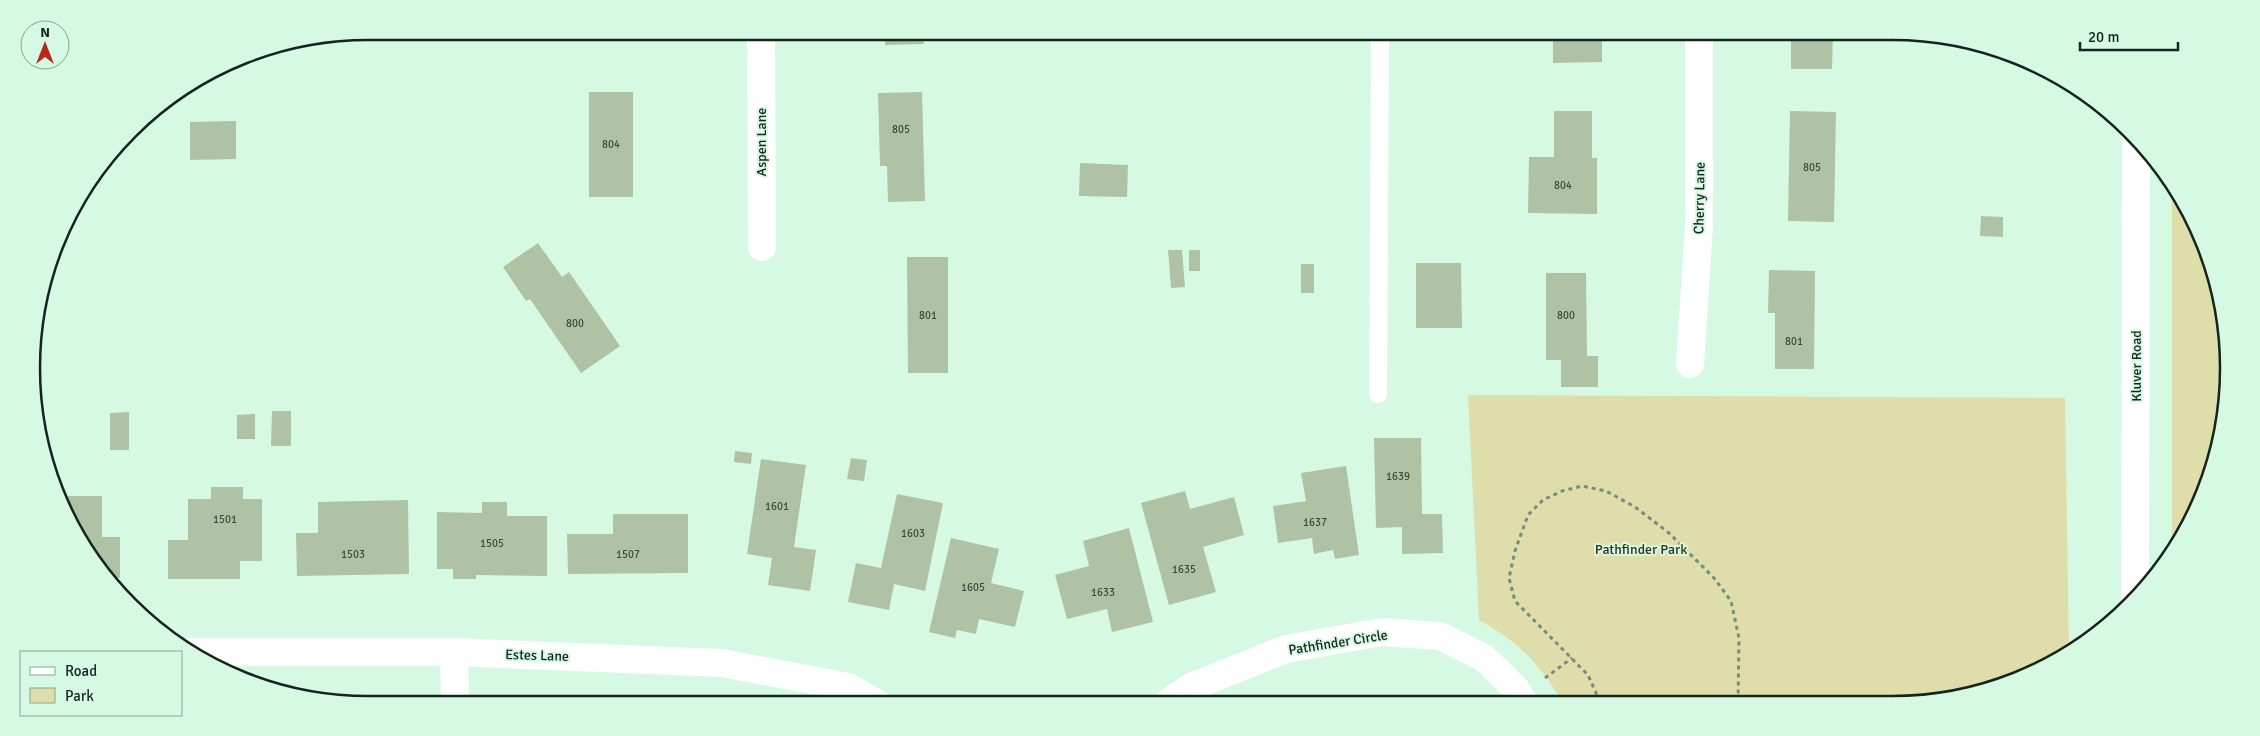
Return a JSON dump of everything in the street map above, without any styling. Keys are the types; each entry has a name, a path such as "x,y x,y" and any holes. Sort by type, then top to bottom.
{"street":[{"name":"Aspen Lane","path":"761,40 762,248"},
{"name":"Cherry Lane","path":"1690,364 1699,226 1699,40"},
{"name":"Kluver Road","path":"2136,149 2136,587"},
{"name":"Pathfinder Circle","path":"1178,696 1191,687 1286,649 1382,632 1440,636 1484,658 1515,688 1520,696"},
{"name":"Estes Lane","path":"204,652 454,652 722,663 848,687 864,696"},
{"path":"454,652 455,696"}],"lane":[{"path":"1378,394 1380,40"}],"path":[{"path":"1597,696 1588,675 1515,600 1509,578 1515,552 1528,515 1543,500 1562,490 1582,486 1606,491 1635,507 1669,533 1714,578 1731,600 1739,638 1738,696"},
{"path":"1542,680 1572,658"}],"green space":[{"path":"2172,197 2195,242 2209,283 2217,325 2220,368 2217,411 2209,453 2195,494 2172,539"},
{"name":"Pathfinder Park","path":"1468,395 2065,398 2069,644 2037,662 1997,679 1956,690 1892,696 1558,696 1546,676 1527,655 1506,637 1479,620"}],"building":[{"path":"885,40 924,40 924,44 885,45"},
{"path":"1553,40 1602,40 1602,62 1553,63"},
{"path":"1791,40 1833,40 1832,69 1791,69"},
{"path":"589,92 633,92 633,197 589,197"},
{"path":"922,92 925,201 888,202 887,166 880,166 878,93"},
{"path":"1554,111 1592,111 1592,158 1597,158 1597,214 1528,213 1529,157 1554,157"},
{"path":"1790,111 1836,112 1834,222 1788,221"},
{"path":"236,121 236,159 190,160 190,122"},
{"path":"1080,163 1128,165 1127,197 1079,196"},
{"path":"1981,216 2003,217 2003,237 1980,236"},
{"path":"538,243 562,277 569,272 620,346 581,373 530,299 526,301 503,267"},
{"path":"1168,250 1182,250 1185,287 1171,288"},
{"path":"1189,250 1200,250 1200,271 1189,271"},
{"path":"907,257 948,257 948,373 908,373"},
{"path":"1416,263 1461,263 1462,328 1416,328"},
{"path":"1301,264 1314,264 1314,293 1301,293"},
{"path":"1769,270 1815,271 1814,369 1775,369 1775,313 1768,313"},
{"path":"1546,273 1586,273 1587,356 1598,356 1598,387 1561,387 1561,360 1546,360"},
{"path":"272,411 291,411 291,446 271,446"},
{"path":"129,412 129,450 110,450 110,413"},
{"path":"255,414 255,439 237,439 237,415"},
{"path":"1374,438 1421,438 1422,514 1442,514 1443,553 1402,554 1402,527 1376,528"},
{"path":"735,451 752,453 751,464 734,462"},
{"path":"851,458 867,460 864,481 847,479"},
{"path":"761,459 806,465 794,547 816,550 810,591 768,585 772,558 747,554"},
{"path":"1346,466 1359,555 1335,559 1333,550 1314,554 1312,538 1278,543 1273,506 1306,501 1301,473"},
{"path":"211,487 243,487 243,499 262,499 262,561 240,561 240,579 168,579 168,540 188,540 188,499 211,499"},
{"path":"1185,491 1190,509 1234,497 1244,535 1203,547 1216,592 1169,605 1141,503"},
{"path":"897,494 943,503 925,591 894,584 889,610 848,602 856,563 881,568"},
{"path":"66,496 102,496 102,537 120,537 120,578 116,578 95,550"},
{"path":"408,500 409,574 297,576 296,533 318,533 318,502"},
{"path":"482,502 507,502 507,516 547,516 547,576 476,575 476,579 453,579 453,569 437,569 437,512 482,513"},
{"path":"613,514 688,514 688,573 568,574 567,534 613,534"},
{"path":"1129,528 1153,622 1112,632 1107,609 1067,619 1055,575 1089,566 1083,541"},
{"path":"951,538 999,549 991,583 1024,591 1015,627 979,619 976,634 957,630 955,638 929,632"}]}
